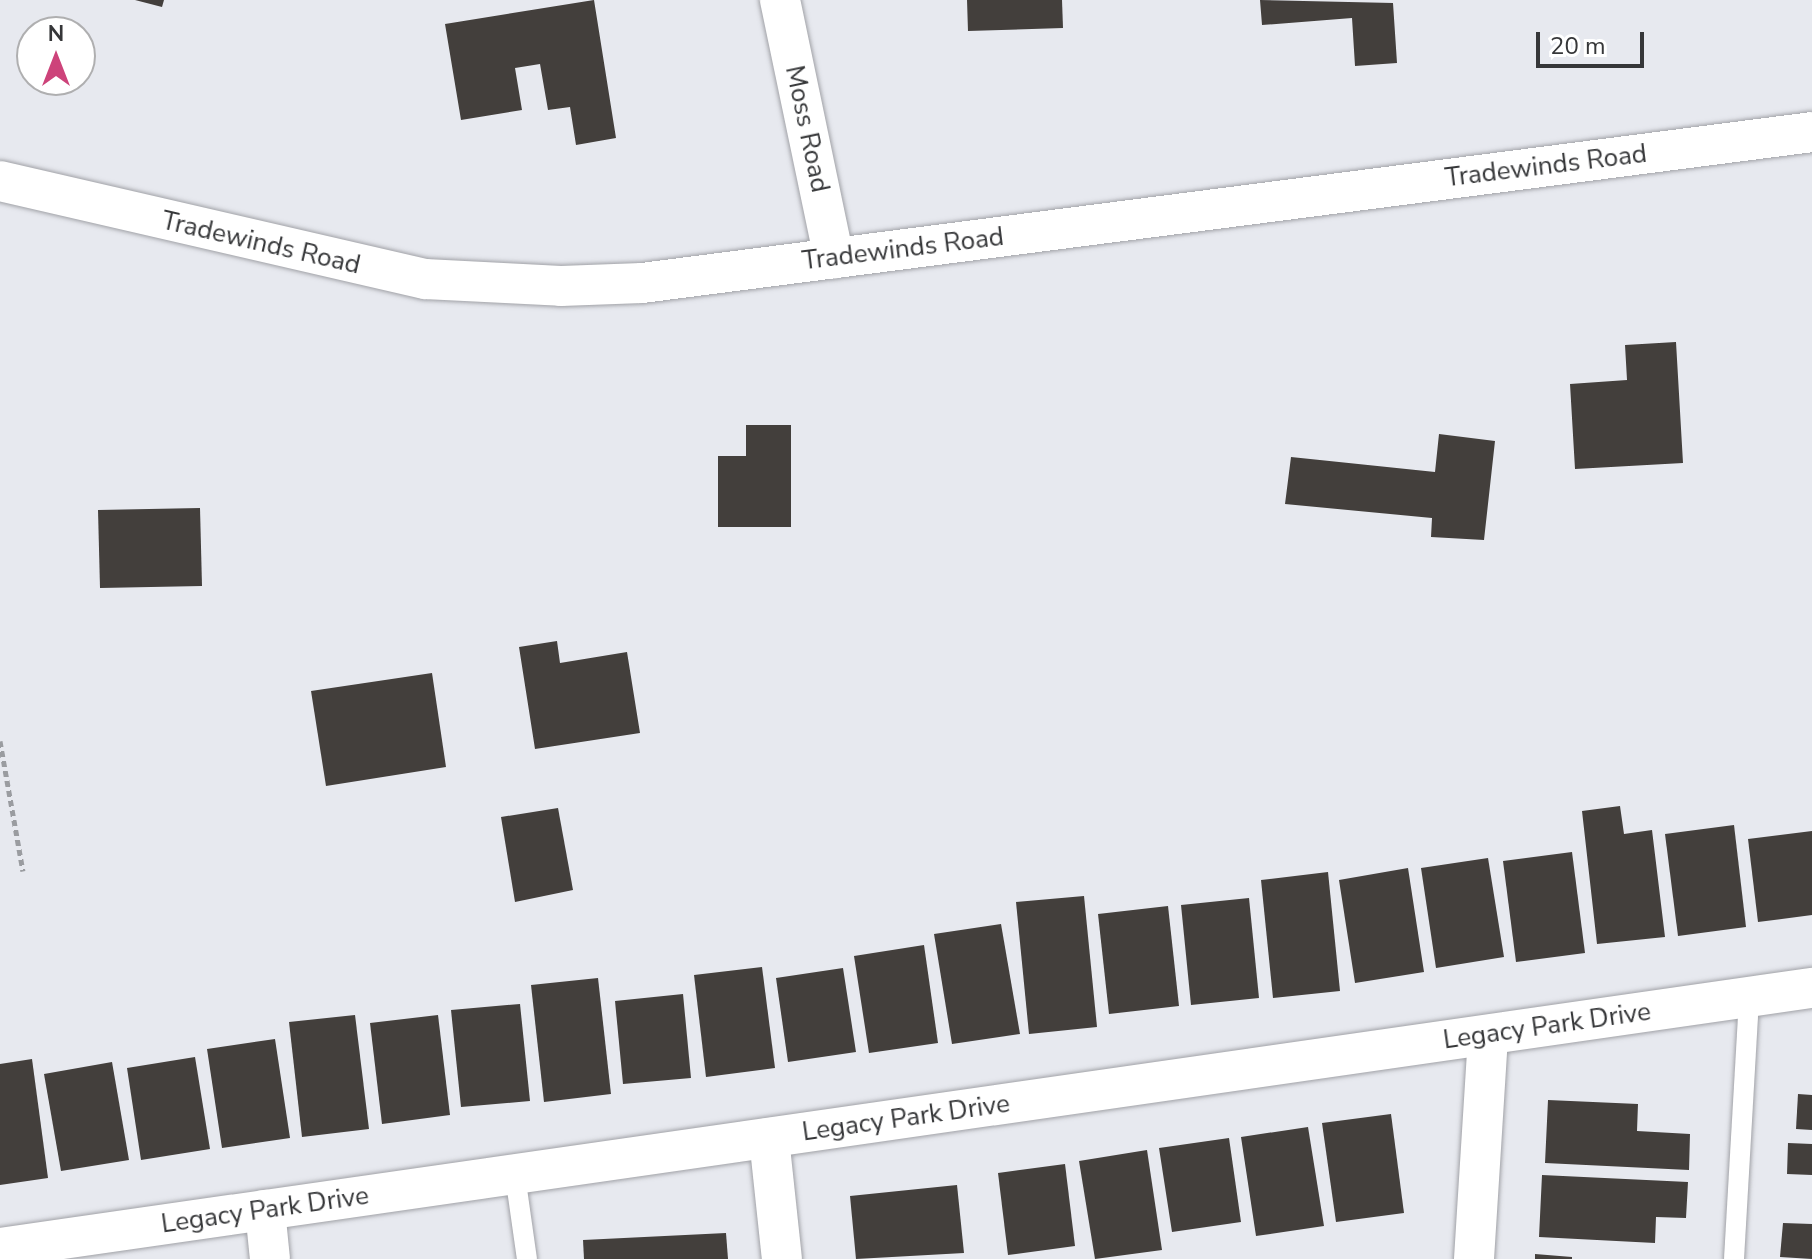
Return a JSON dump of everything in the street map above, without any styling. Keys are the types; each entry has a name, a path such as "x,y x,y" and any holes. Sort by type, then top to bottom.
{"street":[{"name":"Moss Road","path":"780,0 834,258"},
{"name":"Tradewinds Road","path":"0,181 334,261 469,284 642,283 1812,132"},
{"name":"Legacy Park Drive","path":"5,1252 265,1210 1812,988"},
{"path":"1474,1259 1488,1035"},
{"path":"769,1138 782,1259"},
{"path":"265,1210 270,1259"}],"lane":[{"path":"1734,1259 1749,997"},
{"path":"515,1175 527,1259"}],"path":[{"path":"0,741 23,871"}],"building":[{"path":"135,0 164,0 162,7"},
{"path":"594,0 616,138 576,145 570,107 548,110 540,64 515,68 522,110 461,120 445,24"},
{"path":"967,0 1062,0 1063,28 968,31"},
{"path":"1260,0 1393,3 1397,63 1355,66 1352,18 1262,25"},
{"path":"1676,342 1683,463 1575,469 1570,384 1627,380 1625,345"},
{"path":"746,425 791,425 791,527 718,527 718,456 746,456"},
{"path":"1439,434 1495,441 1484,540 1431,537 1432,518 1285,504 1291,457 1435,472"},
{"path":"200,508 202,586 100,588 98,510"},
{"path":"557,641 560,663 627,652 640,733 535,749 519,647"},
{"path":"432,673 446,767 326,786 311,691"},
{"path":"1620,806 1624,834 1652,830 1665,937 1597,944 1582,811"},
{"path":"558,808 573,890 515,902 501,817"},
{"path":"1734,825 1746,927 1678,936 1665,834"},
{"path":"1812,831 1812,915 1758,922 1748,839"},
{"path":"1572,852 1585,953 1516,962 1503,861"},
{"path":"1488,858 1504,957 1436,968 1421,868"},
{"path":"1408,868 1424,972 1355,983 1339,880"},
{"path":"1328,872 1340,991 1273,998 1261,880"},
{"path":"1084,896 1097,1027 1029,1034 1016,902"},
{"path":"1249,898 1259,998 1191,1005 1181,905"},
{"path":"1168,906 1179,1006 1109,1014 1098,914"},
{"path":"1001,924 1020,1034 952,1044 934,934"},
{"path":"924,945 938,1043 869,1053 854,956"},
{"path":"762,967 775,1068 706,1077 694,975"},
{"path":"843,968 856,1052 788,1062 776,978"},
{"path":"598,978 611,1094 544,1102 531,985"},
{"path":"683,994 691,1078 623,1084 615,1001"},
{"path":"520,1004 530,1101 461,1107 451,1010"},
{"path":"355,1015 369,1129 302,1137 289,1022"},
{"path":"438,1015 450,1115 382,1124 370,1023"},
{"path":"275,1039 290,1138 222,1148 207,1049"},
{"path":"195,1057 210,1149 141,1160 127,1068"},
{"path":"32,1059 48,1178 0,1185 0,1064"},
{"path":"112,1062 129,1160 61,1171 44,1074"},
{"path":"1798,1094 1812,1095 1812,1130 1796,1129"},
{"path":"1548,1100 1638,1104 1637,1131 1690,1134 1689,1170 1545,1163"},
{"path":"1391,1114 1404,1213 1336,1222 1322,1123"},
{"path":"1308,1127 1324,1226 1256,1236 1241,1137"},
{"path":"1229,1138 1241,1222 1172,1232 1159,1148"},
{"path":"1788,1143 1812,1144 1812,1175 1787,1174"},
{"path":"1147,1150 1162,1250 1095,1259 1079,1161"},
{"path":"1065,1164 1075,1246 1008,1255 998,1173"},
{"path":"1542,1175 1688,1182 1686,1218 1656,1217 1655,1243 1539,1237"},
{"path":"957,1185 964,1253 856,1259 850,1196"},
{"path":"1783,1223 1812,1224 1812,1259 1780,1257"},
{"path":"726,1233 728,1259 584,1259 583,1240"},
{"path":"1535,1254 1572,1257 1572,1259 1535,1259"}]}
